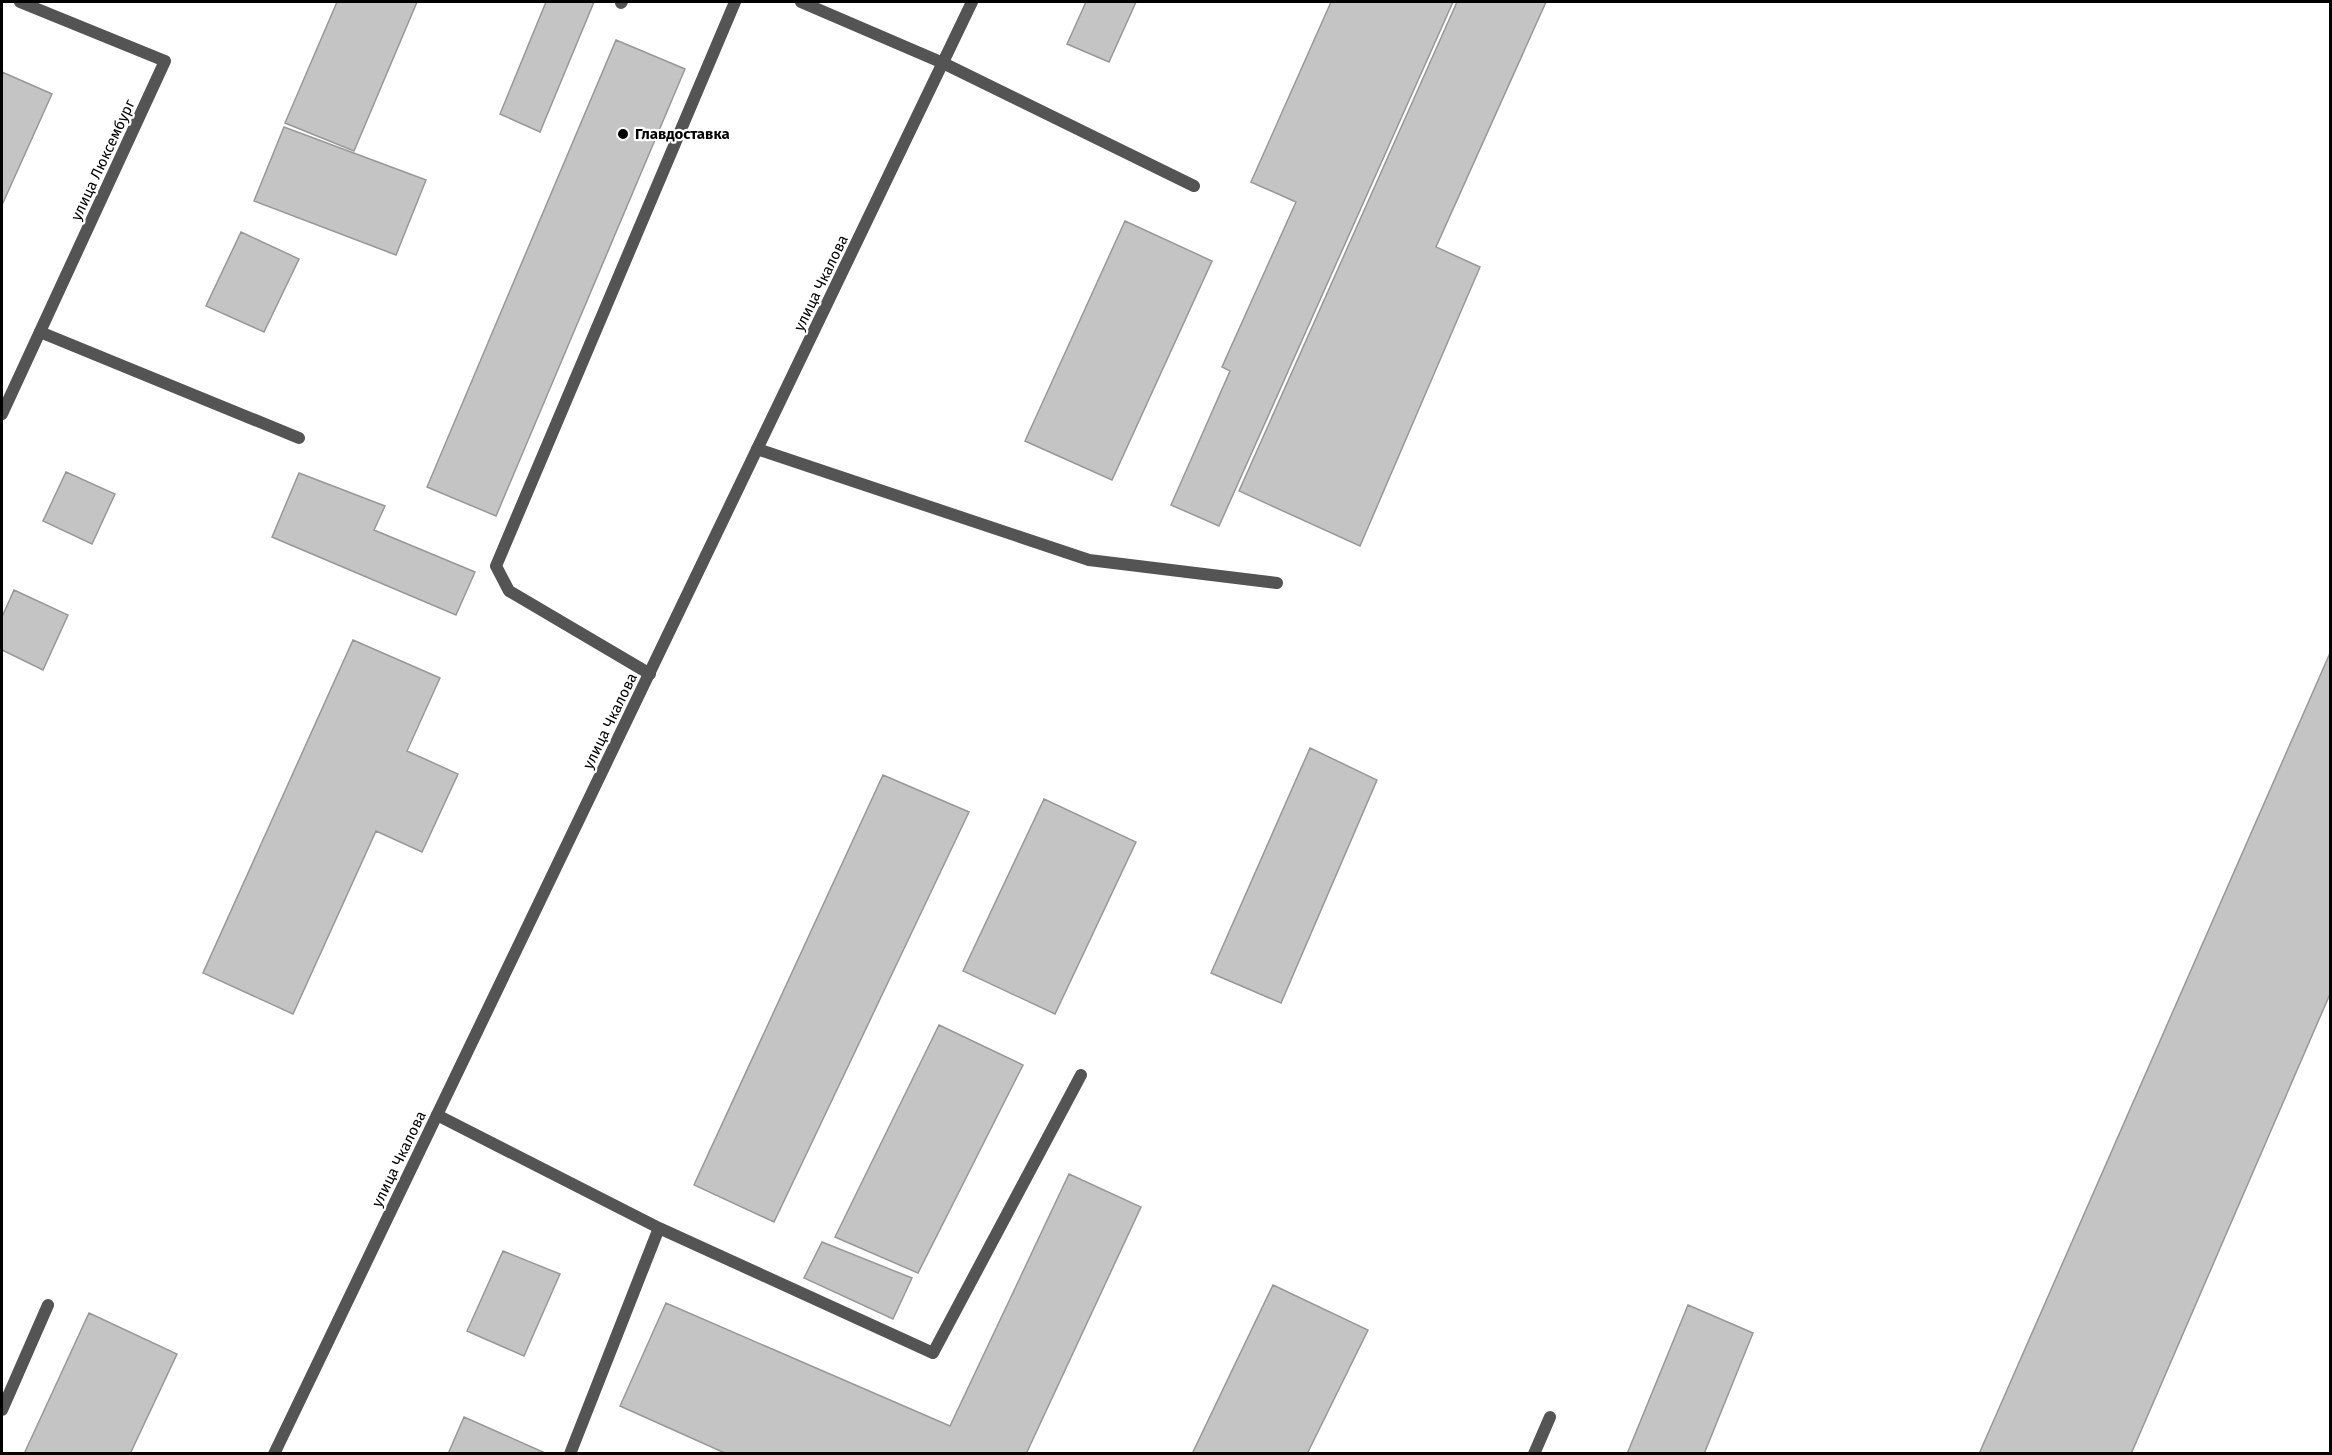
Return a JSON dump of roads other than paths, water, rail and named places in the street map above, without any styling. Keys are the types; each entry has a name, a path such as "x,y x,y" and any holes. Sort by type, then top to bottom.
{"street":[{"name":"улица Люксембург","path":"2,414 165,61 20,2"},
{"path":"650,674 509,591 496,566 735,2"},
{"path":"801,2 943,63 1194,186"},
{"name":"улица Чкалова","path":"274,1454 972,2"},
{"path":"40,332 299,438"},
{"path":"758,449 1089,560 1277,583"},
{"path":"437,1115 659,1228 933,1353 1081,1075"},
{"path":"570,1454 659,1228"},
{"path":"2,1410 48,1305"},
{"path":"1534,1454 1550,1417"}],"place":[{"name":"Главдоставка","path":"623,134"}]}
